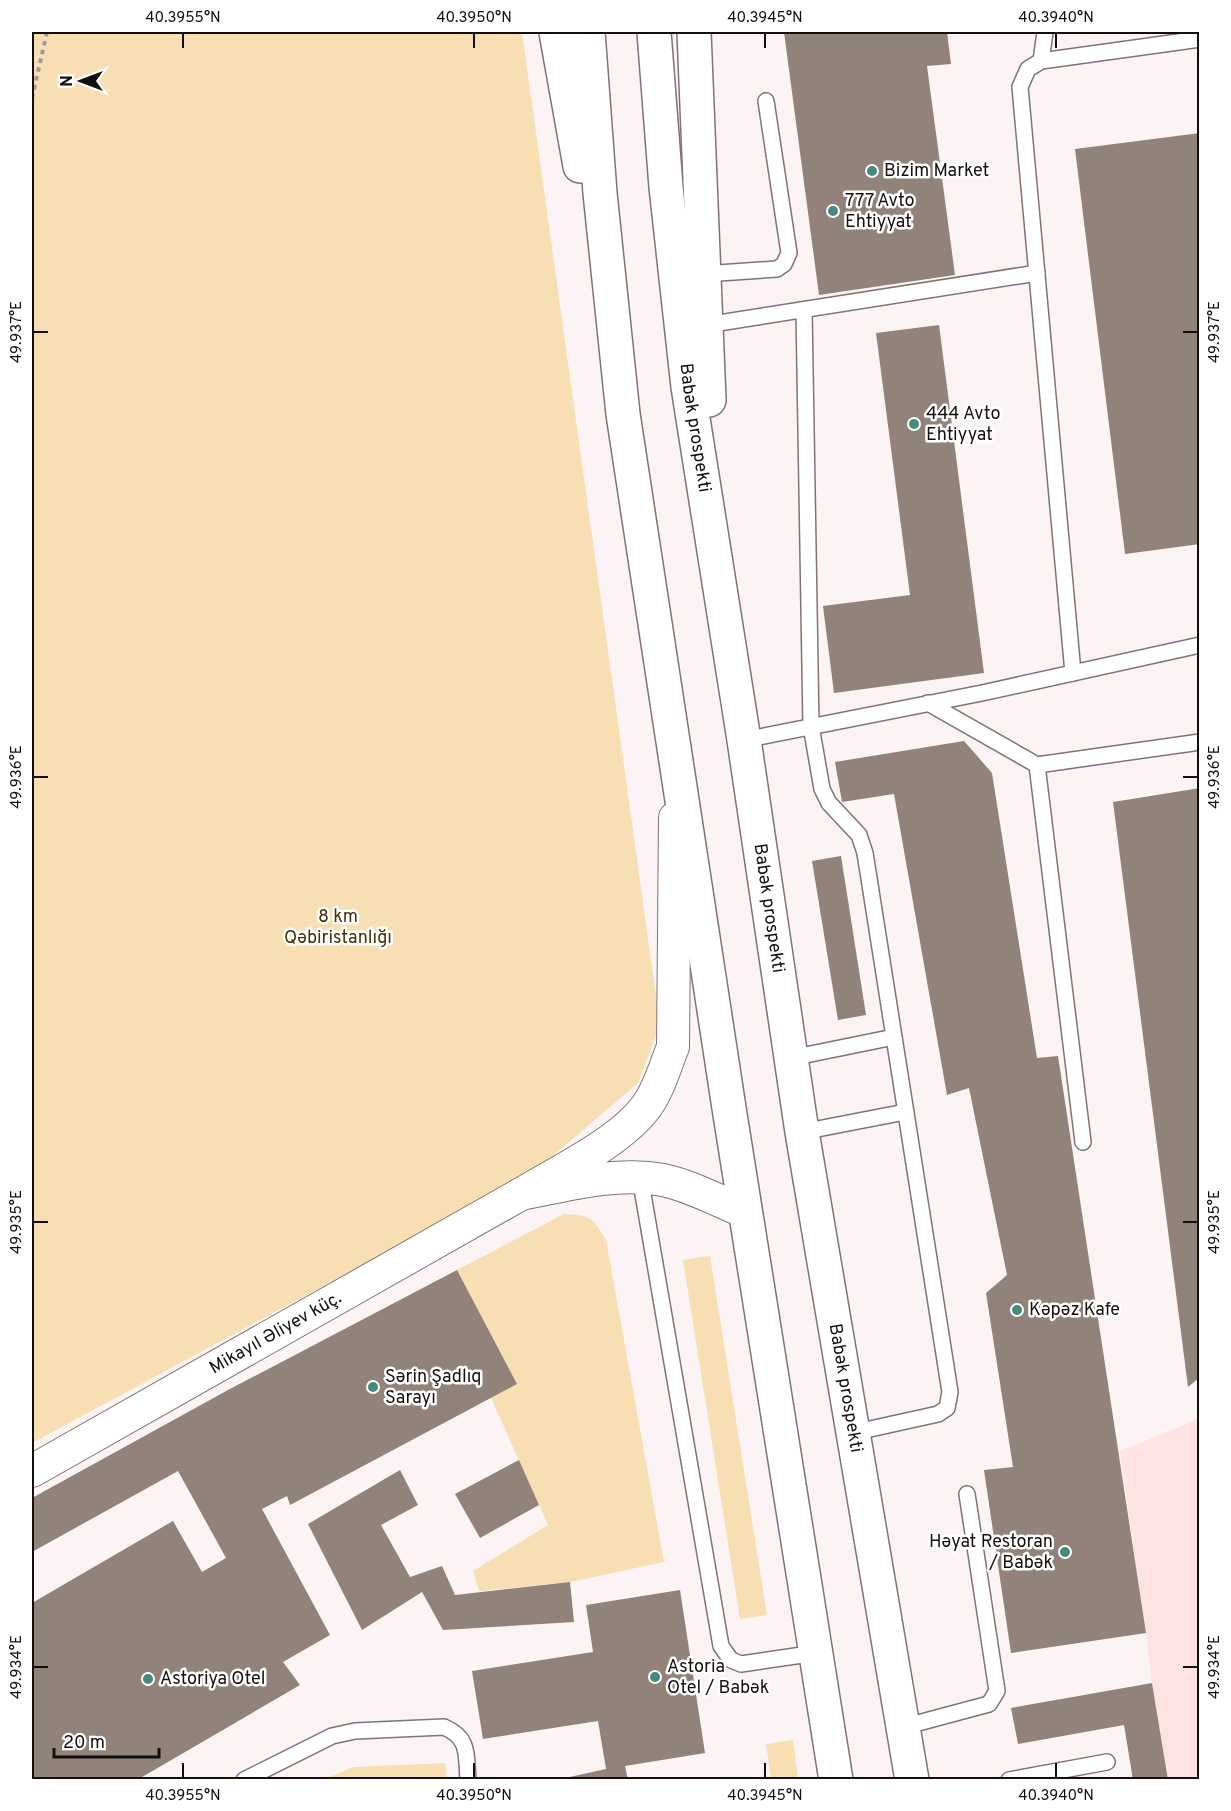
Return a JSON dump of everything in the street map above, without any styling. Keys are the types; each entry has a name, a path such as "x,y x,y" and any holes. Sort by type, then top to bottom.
{"main road":[{"path":"556,32 623,414 745,1212 836,1779"},
{"path":"588,32 600,193 623,414"},
{"name":"Babək prospekti","path":"654,32 666,187 688,387 744,740 802,1132 912,1779"},
{"path":"694,32 716,564"}],"street":[{"name":"Mikayıl Əliyev küç.","path":"32,1471 521,1194 609,1140 632,1122 648,1105 673,1047 675,757"},
{"path":"521,1194 602,1179 640,1177 682,1185 745,1212"}],"lane":[{"path":"1041,61 1045,32"},
{"path":"1073,673 1020,87 1028,69 1041,61 1200,39"},
{"path":"704,274 777,269 784,264 789,253 766,101"},
{"path":"706,325 1037,273"},
{"path":"804,310 811,726 822,789 829,803 860,835 865,853 950,1392 947,1407 938,1414 852,1433"},
{"path":"744,740 1200,645"},
{"path":"928,703 1037,765 1200,742"},
{"path":"1037,765 1083,1142"},
{"path":"791,1058 894,1037"},
{"path":"802,1132 905,1112"},
{"path":"640,1177 721,1646 731,1660 741,1664 816,1653"},
{"path":"903,1727 989,1704 998,1692 967,1494"},
{"path":"244,1779 332,1736 355,1731 444,1727 456,1732 462,1739 466,1752 468,1779"},
{"path":"1009,1779 1107,1762"}],"path":[{"path":"32,98 47,32"}],"shaded area":[{"path":"1199,1415 1199,1779 1168,1779 1152,1683 1120,1451 1192,1422"}],"green space":[{"name":"8 km Qəbiristanlığı","path":"32,32 522,32 660,1025 638,1083 533,1173 32,1443"},
{"path":"564,1214 579,1215 590,1219 606,1240 664,1562 570,1582 479,1591 473,1571 548,1525 491,1398 517,1384 457,1270"},
{"path":"710,1256 767,1615 740,1619 683,1260"},
{"path":"793,1740 798,1779 771,1779 766,1744"},
{"path":"445,1763 447,1779 324,1779 354,1767"}],"building":[{"name":"Bizim Market","path":"784,32 947,32 951,64 927,66 955,275 819,295"},
{"path":"1200,133 1200,544 1125,554 1075,149"},
{"path":"939,325 984,673 834,693 823,606 910,595 876,333"},
{"path":"964,741 992,773 1037,1058 1058,1056 1146,1633 1011,1653 984,1470 1013,1467 986,1293 1007,1275 969,1088 947,1095 894,794 842,802 835,762"},
{"path":"1200,788 1200,1377 1188,1387 1113,802"},
{"path":"841,856 866,1015 838,1020 812,861"},
{"path":"457,1270 517,1384 290,1505 287,1496 262,1509 330,1635 283,1662 300,1685 137,1780 32,1780 32,1603 173,1521 202,1572 226,1558 178,1471 32,1552 32,1498 228,1390"},
{"path":"519,1460 539,1505 480,1538 455,1494"},
{"path":"400,1470 418,1505 381,1525 410,1577 442,1566 455,1595 570,1582 574,1622 443,1630 422,1592 362,1630 308,1524"},
{"path":"680,1590 705,1753 625,1766 628,1780 556,1780 606,1769 598,1721 483,1739 472,1671 593,1652 586,1605"},
{"path":"1152,1683 1168,1780 1133,1780 1124,1725 1018,1744 1011,1708"}],"place":[{"name":"Bizim Market","path":"872,171"},
{"name":"777 Avto Ehtiyyat","path":"833,211"},
{"name":"444 Avto Ehtiyyat","path":"914,424"},
{"name":"Kəpəz Kafe","path":"1017,1310"},
{"name":"Sərin Şadlıq Sarayı","path":"373,1387"},
{"name":"Həyat Restoran / Babək","path":"1065,1552"},
{"name":"Astoria Otel / Babək","path":"655,1677"},
{"name":"Astoriya Otel","path":"148,1679"}]}
